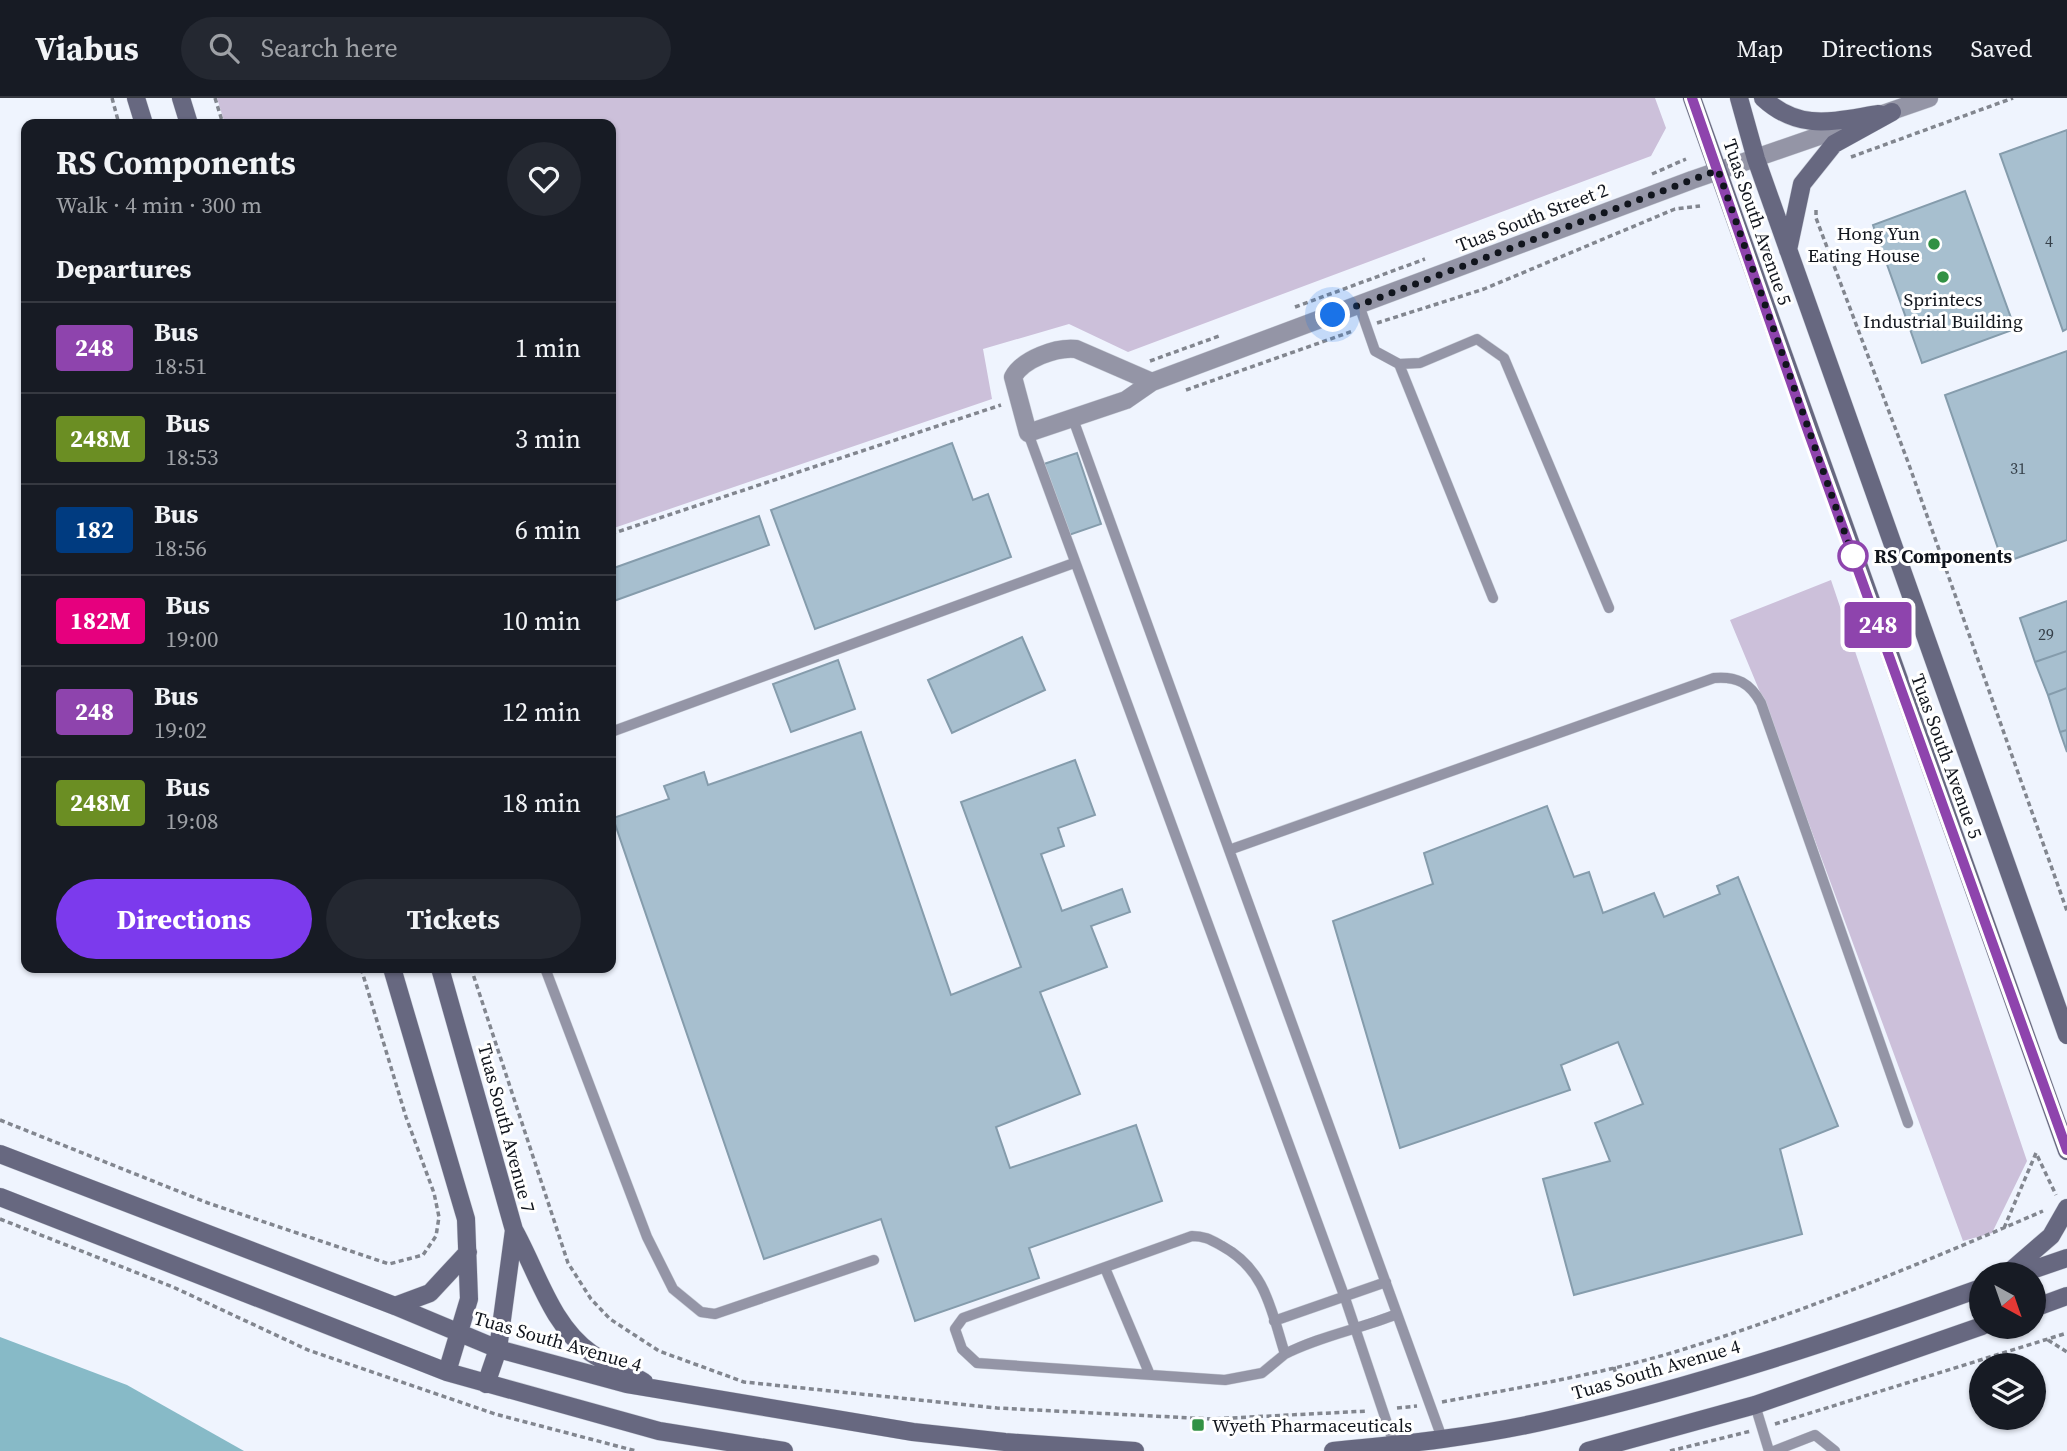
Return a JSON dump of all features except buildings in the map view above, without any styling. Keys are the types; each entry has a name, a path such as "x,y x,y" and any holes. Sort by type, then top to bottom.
{"street":[{"path":"136,98 142,119"},
{"path":"181,98 187,119"},
{"name":"Tuas South Avenue 5","path":"1692,98 2067,1151"},
{"name":"Tuas South Avenue 5","path":"1739,98 1756,159 2067,1035"},
{"path":"1763,98 1780,113 1794,120 1823,122 1892,112"},
{"name":"Tuas South Street 2","path":"1028,433 1126,400 1152,382 1718,170 1929,98"},
{"path":"1788,250 1802,184 1834,144 1892,112"},
{"path":"1028,433 1013,377 1029,362 1065,348 1076,349 1152,382"},
{"path":"393,973 466,1219 469,1299 447,1372"},
{"name":"Tuas South Avenue 7","path":"441,973 514,1230 498,1349 486,1384"},
{"name":"Tuas South Avenue 4","path":"0,1154 395,1306 498,1349 658,1390 914,1432 1005,1442 1135,1451"},
{"path":"0,1197 447,1372 659,1431 784,1451"},
{"path":"2021,1262 2051,1236 2059,1207"},
{"path":"514,1230 548,1299 575,1338 591,1352 658,1390"},
{"path":"395,1306 430,1293 468,1252"},
{"path":"2046,1265 2067,1258"},
{"name":"Tuas South Avenue 4","path":"1333,1451 1395,1448 1553,1420 1737,1368 1969,1291"},
{"path":"2046,1304 2067,1296"},
{"path":"2046,1307 2067,1306"},
{"path":"1588,1451 1755,1405 1969,1331"}],"lane":[{"path":"1359,305 1375,351 1399,365 1420,363 1477,339 1504,358 1609,608"},
{"path":"1399,365 1493,598"},
{"path":"1073,419 1442,1438"},
{"path":"1028,433 1345,1298 1395,1448"},
{"path":"616,730 1074,564"},
{"path":"1229,850 1714,678 1731,676 1755,692 1761,703 1908,1123"},
{"path":"547,973 647,1237 673,1289 687,1303 701,1312 715,1314 874,1260"},
{"path":"1285,1354 1265,1293 1244,1258 1203,1236 1192,1237 963,1318 955,1329 962,1349 977,1363 1225,1380 1262,1373 1285,1354 1305,1344 1356,1330 1397,1314"},
{"path":"1105,1268 1150,1375"},
{"path":"1274,1321 1386,1282"},
{"path":"1755,1405 1771,1451 1815,1435 1835,1451"}],"path":[{"path":"112,98 118,119"},
{"path":"215,98 221,119"},
{"path":"1844,159 2013,98"},
{"path":"1640,179 1686,159"},
{"path":"1816,201 1816,218 1908,462 2067,911"},
{"path":"1287,310 1438,254"},
{"path":"1150,361 1225,333"},
{"path":"998,395 1003,414"},
{"path":"616,532 1001,405"},
{"path":"0,1121 208,1203 389,1264 423,1255 436,1236 438,1226 434,1193 405,1117 362,973"},
{"path":"473,973 568,1263 591,1299 610,1319 659,1351 744,1382 997,1408 1211,1419 1429,1405 1559,1380 1680,1350 1827,1299 2059,1207 2036,1153 2004,1228"},
{"path":"0,1219 173,1287 308,1350 495,1414 636,1451"},
{"path":"1670,1451 1763,1428 2067,1333"},
{"path":"2046,1339 2067,1352"}],"shaded area":[{"path":"217,98 1655,98 1666,128 1651,156 1128,352 1069,324 983,349 992,399 616,527 616,119 223,119"},
{"path":"1831,580 2027,1161 1992,1233 1963,1241 1762,697 1730,620"}],"water":[{"path":"0,1337 127,1385 244,1451 0,1451"}],"bus line":[{"name":"248","path":"1692,98 1809,434 2067,1150"}],"place":[{"name":"Hong Yun Eating House","path":"1934,244"},
{"name":"Sprintecs Industrial Building","path":"1943,277"},
{"name":"RS Components","path":"1853,556"},
{"name":"Wyeth Pharmaceuticals","path":"1198,1425"}],"route":[{"path":"1333,315 1718,170 1855,562 1853,556"}]}
